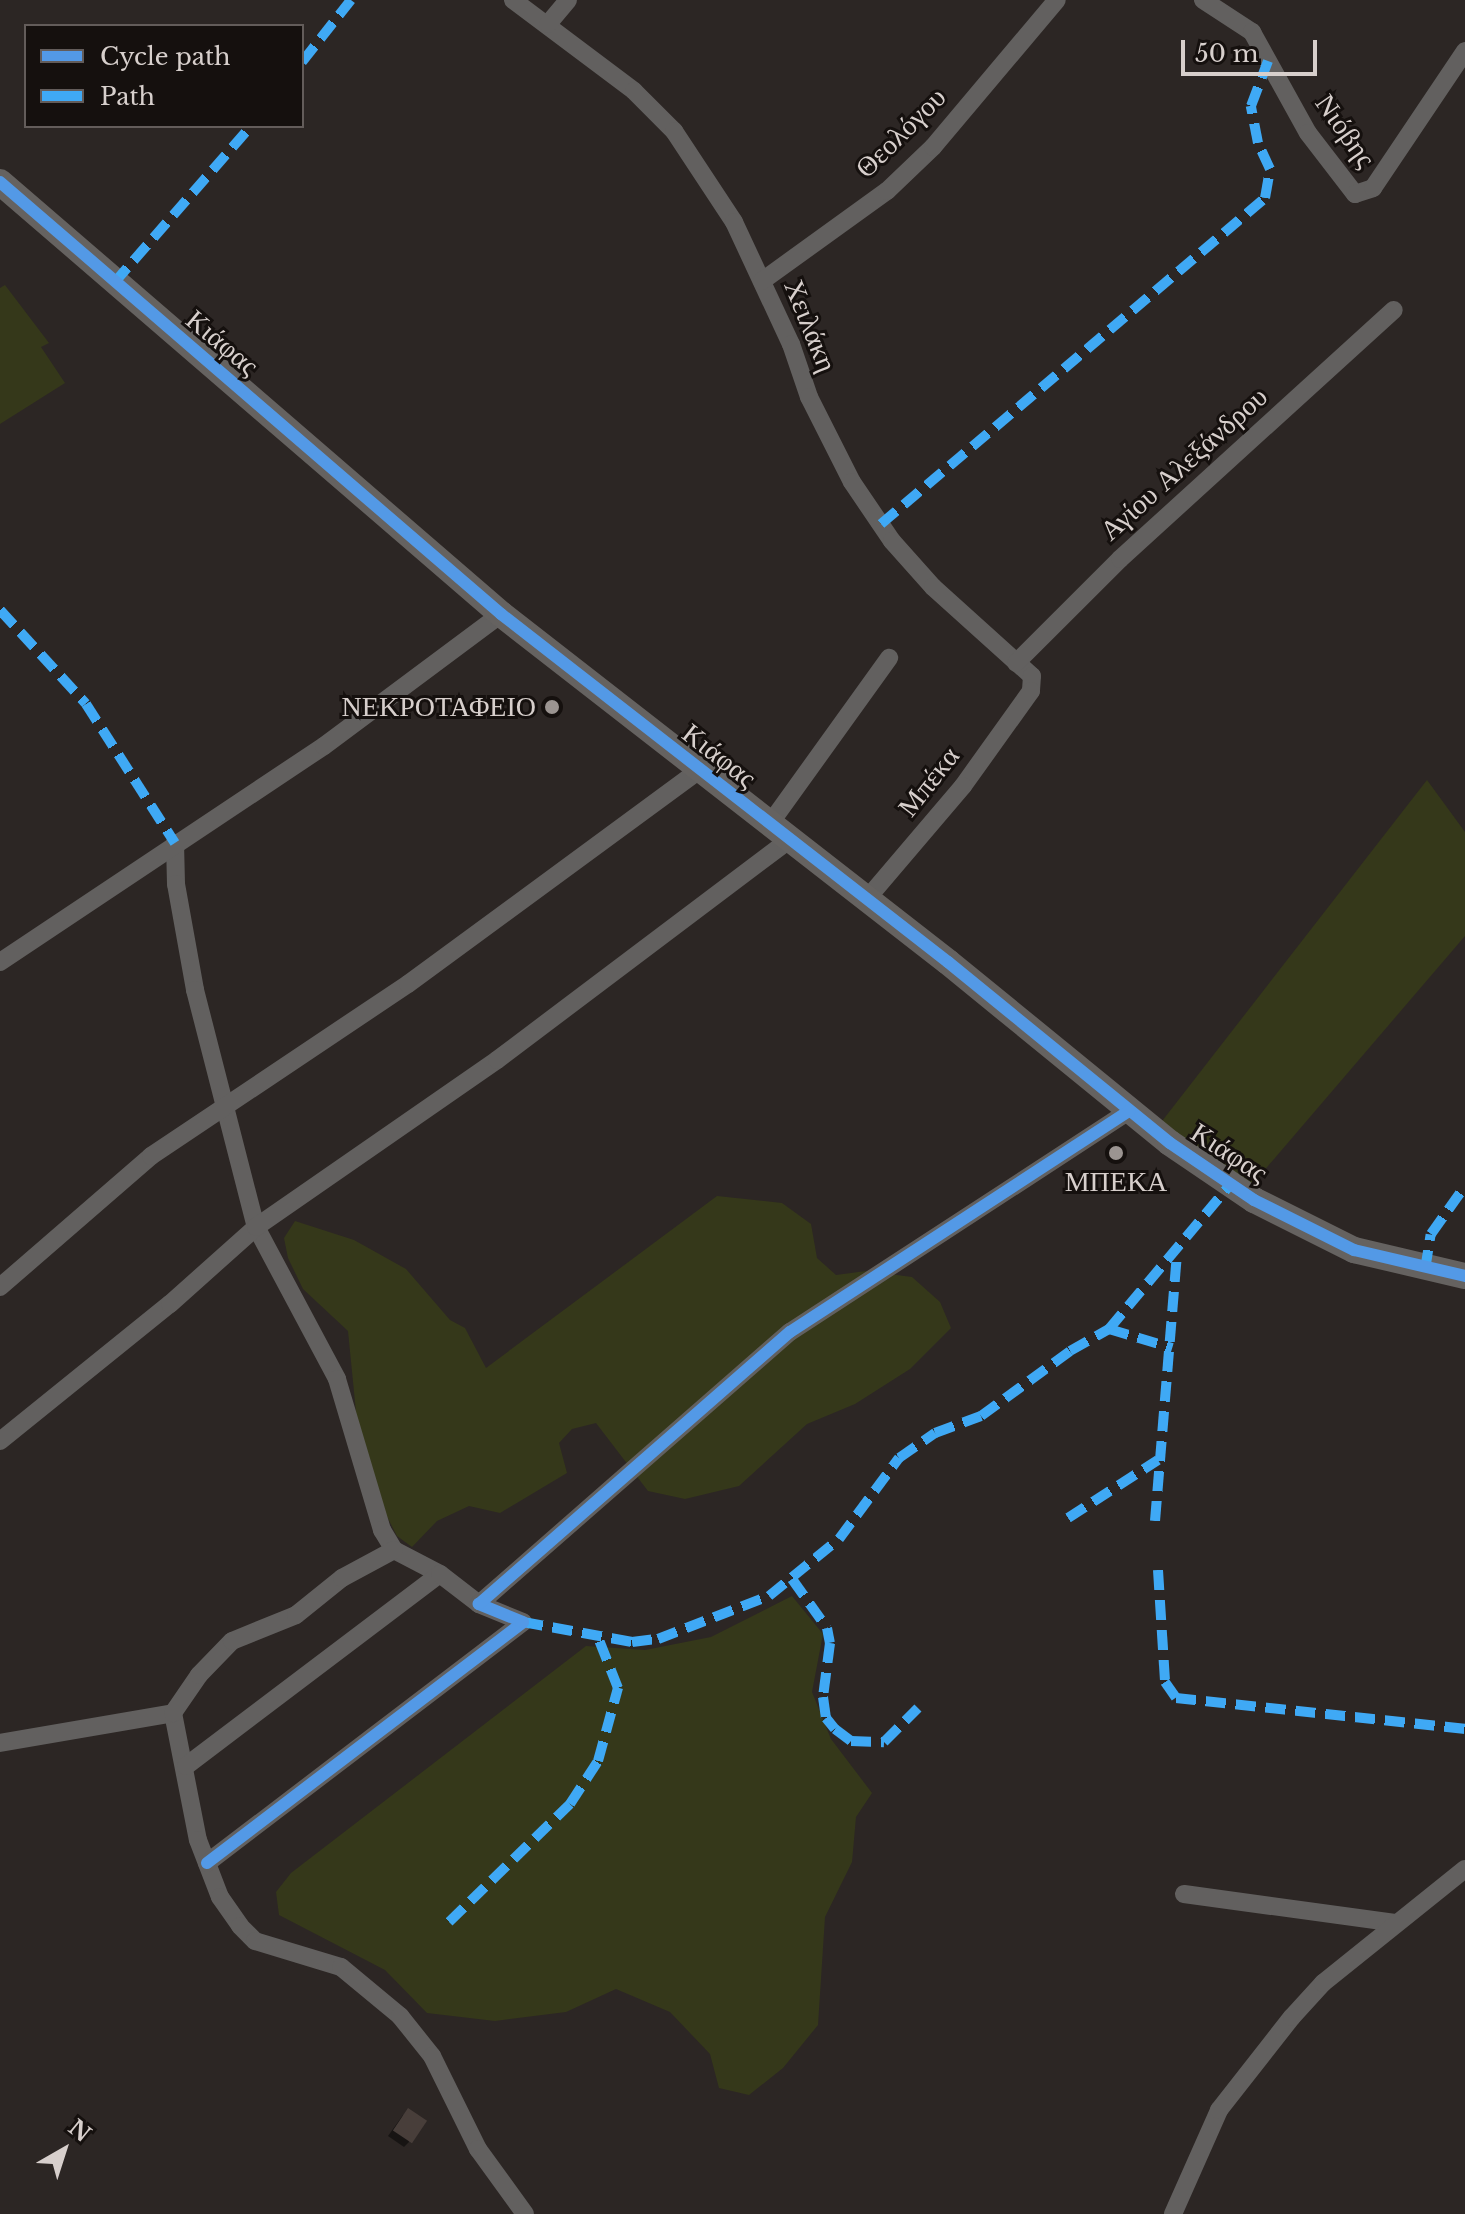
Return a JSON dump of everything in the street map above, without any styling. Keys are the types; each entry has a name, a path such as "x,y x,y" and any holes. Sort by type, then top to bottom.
{"street":[{"name":"Χειλάκη","path":"513,0 548,24 674,131 706,173 762,281 809,397 852,482 923,575 1032,676 1031,691"},
{"path":"548,24 568,0"},
{"name":"Θεολόγου","path":"762,281 887,191 933,147 1057,0"},
{"name":"Νιόβης","path":"1203,0 1252,32 1308,133 1355,194 1373,188 1465,51"},
{"name":"Κιάφας","path":"0,182 501,614 1129,1111 1217,1177 1310,1230 1387,1261 1465,1276"},
{"name":"Αγίου Αλεξάνδρου","path":"1016,663 1120,559 1394,310"},
{"path":"0,962 324,746 501,614"},
{"path":"0,1441 256,1227 473,1077 779,833 889,658"},
{"name":"Μπέκα","path":"865,901 963,786 1031,691"},
{"path":"0,1287 151,1156 408,984 698,771"},
{"path":"175,843 176,884 222,1107 256,1227 337,1379 361,1470 394,1550 440,1574 479,1604 523,1622 207,1863"},
{"path":"479,1604 790,1332 1129,1111"},
{"path":"0,1743 173,1713 199,1675 232,1641 296,1615 342,1578 394,1550"},
{"path":"186,1766 440,1574"},
{"path":"173,1713 186,1766 191,1810 220,1897 255,1941 341,1967 400,2016 432,2056 478,2149 525,2214"},
{"path":"1173,2214 1231,2092 1323,1983 1465,1869"},
{"path":"1184,1894 1395,1923"}],"green space":[{"path":"5,285 49,343 41,347 65,383 0,424 0,288"},
{"path":"1427,780 1465,832 1465,936 1250,1187 1159,1125"},
{"path":"717,1196 782,1203 811,1224 817,1258 836,1275 866,1271 912,1277 940,1302 951,1328 910,1369 855,1404 807,1424 739,1486 685,1499 648,1491 596,1423 572,1429 559,1443 567,1473 500,1513 469,1506 437,1521 412,1547 397,1536 377,1497 357,1422 348,1331 303,1289 288,1258 284,1238 295,1221 354,1240 406,1269 450,1320 465,1328 486,1368"},
{"path":"792,1596 823,1634 812,1692 831,1739 872,1793 856,1817 852,1862 825,1917 818,2025 783,2068 749,2095 719,2088 710,2054 670,2012 616,1989 566,2012 495,2021 427,2013 385,1970 279,1915 276,1892 291,1873 586,1646 645,1650 711,1637"}],"building":[{"path":"408,2108 427,2121 412,2143 393,2130"}],"marked path":[{"path":"304,59 351,0"},
{"path":"881,524 1265,198 1270,169 1258,143 1251,106 1268,61"},
{"path":"114,283 249,128"},
{"path":"0,610 86,704 175,843"},
{"path":"523,1622 632,1642 658,1639 769,1596 839,1539 899,1458 935,1433 981,1416 1070,1351 1109,1329 1230,1185"},
{"path":"1425,1270 1431,1234 1465,1186"},
{"path":"1155,1521 1177,1252"},
{"path":"1109,1329 1172,1348"},
{"path":"1068,1518 1158,1460"},
{"path":"1158,1570 1165,1682 1176,1698 1465,1729"},
{"path":"792,1579 827,1628 830,1643 823,1697 826,1718 835,1729 851,1741 884,1742 918,1708"},
{"path":"449,1922 570,1804 598,1761 618,1688 599,1640"}],"cycle path":[{"path":"0,182 501,614 948,962 1170,1143 1254,1200 1354,1250 1465,1276"},
{"path":"207,1863 523,1622 479,1604 790,1332 1129,1111"}],"place":[{"name":"ΝΕΚΡΟΤΑΦΕΙΟ","path":"552,707"},
{"name":"ΜΠΕΚΑ","path":"1116,1153"}]}
